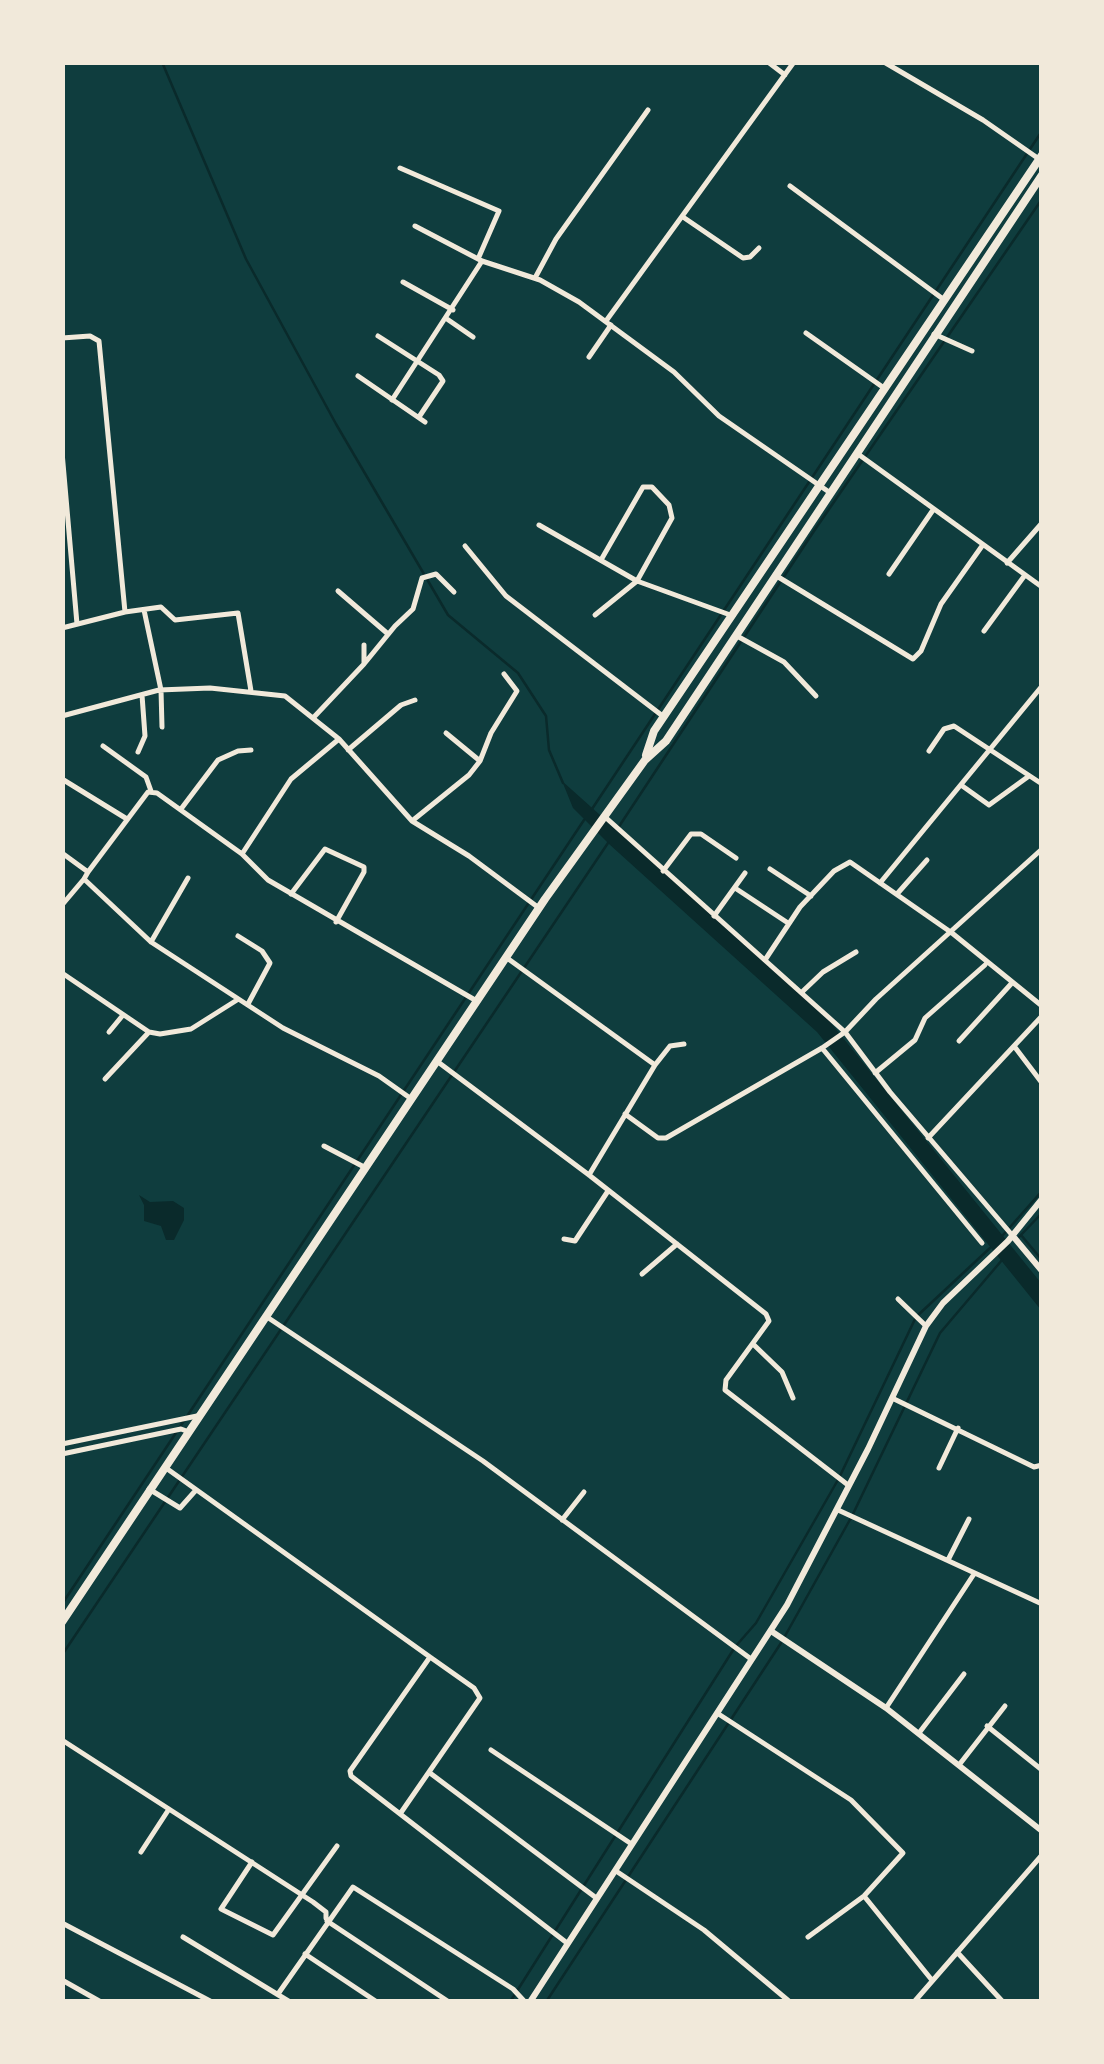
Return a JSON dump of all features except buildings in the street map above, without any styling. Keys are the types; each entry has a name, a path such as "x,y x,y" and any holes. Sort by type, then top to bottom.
{"highway":[{"path":"645,760 654,731 1041,157"},
{"path":"62,1622 539,908 645,760 666,741 1042,175"}],"main road":[{"path":"528,2002 770,1630 838,1510 926,1326 1042,1199"},
{"path":"1010,1238 1042,1272"},
{"path":"770,1630 919,1732 1041,1830"}],"street":[{"path":"768,62 786,75"},
{"path":"589,357 794,62"},
{"path":"884,62 1041,157"},
{"path":"535,278 556,239 648,110"},
{"path":"392,400 448,319 480,260 499,214 496,208 400,168"},
{"path":"790,186 943,298"},
{"path":"684,217 744,258 759,248"},
{"path":"415,226 480,260 535,278 609,323 674,372 719,416 830,492"},
{"path":"404,282 453,310"},
{"path":"448,319 474,337"},
{"path":"806,334 884,388"},
{"path":"934,334 972,351"},
{"path":"62,338 90,336 99,341 125,612"},
{"path":"358,376 422,420 442,386 443,381 419,361 378,336"},
{"path":"62,452 77,624"},
{"path":"856,452 1042,587"},
{"path":"595,615 636,581 672,518 669,505 652,487 643,487 601,560"},
{"path":"889,574 933,510"},
{"path":"1007,563 1042,523"},
{"path":"539,525 636,581 733,616"},
{"path":"465,546 506,596 664,717"},
{"path":"775,575 914,659 941,604 982,546"},
{"path":"314,717 415,606 424,576 436,574 454,592"},
{"path":"984,632 1025,576"},
{"path":"338,592 388,634"},
{"path":"62,628 161,607 175,620 238,613 251,691"},
{"path":"144,610 161,690 162,727"},
{"path":"735,634 784,662 816,696"},
{"path":"364,644 364,664"},
{"path":"412,821 469,775 480,761 516,691 504,674"},
{"path":"880,883 1042,686"},
{"path":"62,716 161,690 251,691 285,696 339,739 412,821 470,856 539,908"},
{"path":"138,752 145,736 142,695"},
{"path":"348,750 400,705 414,700"},
{"path":"929,752 950,726 1042,784"},
{"path":"446,733 480,761"},
{"path":"242,854 291,779 339,739"},
{"path":"103,746 146,776 151,791 242,854 268,880 478,1002"},
{"path":"181,810 218,760 225,754 251,750"},
{"path":"961,784 988,805 1030,776"},
{"path":"62,779 127,819"},
{"path":"62,905 151,791"},
{"path":"604,816 802,992 843,1034 1010,1238"},
{"path":"663,871 691,834 702,834 736,858"},
{"path":"291,894 324,849 364,867 336,922"},
{"path":"625,1114 656,1137 666,1138 825,1046 843,1034 876,998 1042,849"},
{"path":"62,853 151,942 237,1000 379,1076 412,1099"},
{"path":"897,894 927,860"},
{"path":"764,960 812,896 844,863 856,864 952,933 1042,1006"},
{"path":"770,869 812,896"},
{"path":"714,916 746,873"},
{"path":"151,942 188,878"},
{"path":"735,888 788,923"},
{"path":"238,936 269,958 270,963 248,1004"},
{"path":"802,992 823,972 856,952"},
{"path":"507,958 655,1064"},
{"path":"876,1073 916,1040 925,1018 986,964"},
{"path":"62,973 149,1032 178,1033 191,1029 237,1000"},
{"path":"959,1041 1011,984"},
{"path":"110,1032 123,1014"},
{"path":"928,1138 1042,1016"},
{"path":"105,1080 149,1032"},
{"path":"589,1174 655,1064 670,1046 684,1044"},
{"path":"825,1046 982,1243"},
{"path":"1014,1046 1042,1083"},
{"path":"438,1062 589,1174 766,1314 769,1322 724,1383 726,1392 850,1486"},
{"path":"324,1146 366,1168"},
{"path":"564,1239 575,1241 608,1191"},
{"path":"642,1274 677,1244"},
{"path":"898,1299 926,1326"},
{"path":"267,1317 468,1450 751,1659"},
{"path":"753,1344 782,1372 785,1387 793,1398"},
{"path":"892,1398 1034,1468 1042,1466"},
{"path":"62,1444 201,1415"},
{"path":"939,1468 958,1428"},
{"path":"62,1454 181,1430 189,1432"},
{"path":"164,1467 474,1688 480,1698 400,1814"},
{"path":"150,1489 180,1508 196,1490"},
{"path":"562,1520 584,1492"},
{"path":"838,1510 1042,1604"},
{"path":"948,1560 968,1519"},
{"path":"886,1708 974,1574"},
{"path":"430,1657 350,1772 359,1784 567,1942"},
{"path":"919,1732 964,1674"},
{"path":"959,1765 1005,1706"},
{"path":"716,1712 852,1800 902,1852 902,1857 864,1896 808,1938"},
{"path":"987,1726 1042,1770"},
{"path":"62,1740 302,1895 321,1908 327,1921 449,2002"},
{"path":"491,1750 630,1843"},
{"path":"430,1773 596,1897"},
{"path":"141,1852 170,1809"},
{"path":"252,1862 222,1906 224,1912 273,1934 337,1846"},
{"path":"914,2002 1042,1854"},
{"path":"614,1870 704,1930 790,2002"},
{"path":"278,1994 348,1890 355,1888 528,2002"},
{"path":"864,1896 932,1980"},
{"path":"62,1922 212,2002"},
{"path":"182,1937 290,2002"},
{"path":"957,1952 1003,2002"},
{"path":"304,1954 377,2002"},
{"path":"62,1980 101,2002"}],"water":[{"path":"562,781 827,1018 1041,1283 1041,1310 817,1032 609,844 573,808"},
{"path":"139,1195 150,1202 173,1201 184,1208 184,1220 174,1240 166,1240 161,1226 144,1221 144,1205"}],"waterway":[{"path":"162,62 246,259 336,424 448,615 518,673 546,716 549,750 563,783"},
{"path":"592,809 1042,131"},
{"path":"618,828 814,531 1042,199"},
{"path":"62,1604 584,820"},
{"path":"62,1655 608,843"},
{"path":"1003,1235 1042,1191"},
{"path":"1019,1237 1042,1213"},
{"path":"1021,1235 1042,1260"},
{"path":"510,2002 735,1647 756,1623 839,1478 916,1317 990,1248"},
{"path":"785,1636 852,1516 940,1333 1002,1260"},
{"path":"546,2002 781,1643"}]}
